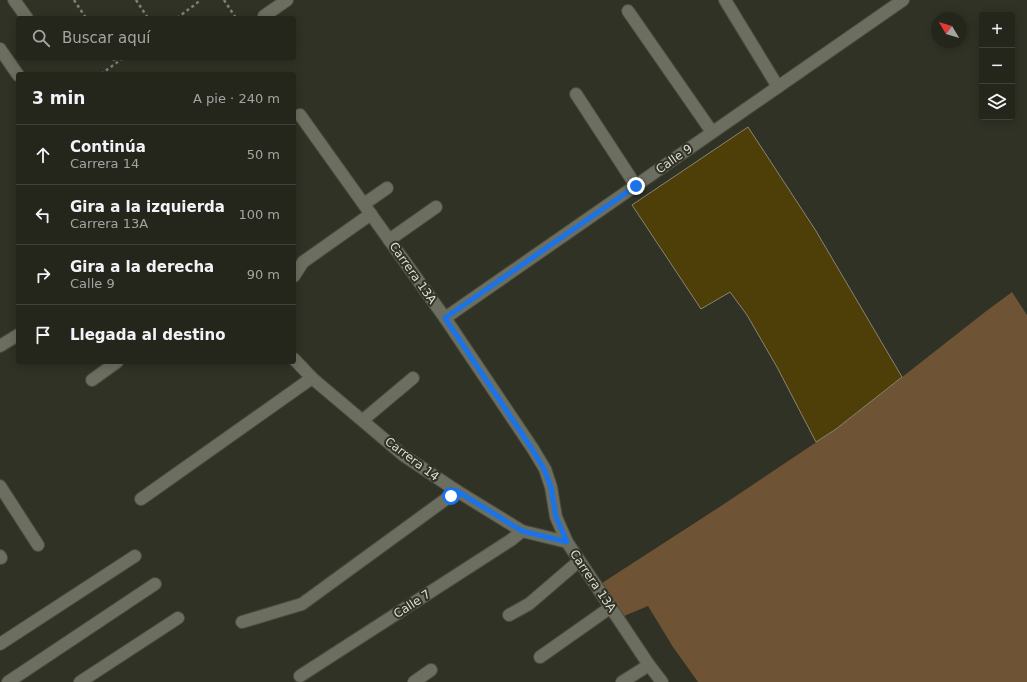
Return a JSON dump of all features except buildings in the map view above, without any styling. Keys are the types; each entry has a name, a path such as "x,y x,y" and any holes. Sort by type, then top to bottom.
{"street":[{"path":"14,0 26,16"},
{"path":"264,16 287,0"},
{"path":"725,0 778,87"},
{"name":"Calle 9","path":"445,318 904,0"},
{"path":"628,11 712,132"},
{"path":"0,49 16,72"},
{"path":"576,94 636,186"},
{"name":"Carrera 13A","path":"300,115 445,318 532,449 544,469 551,487 556,517 567,542 649,665 662,682"},
{"path":"296,273 303,262 367,209 387,188"},
{"path":"389,240 436,206"},
{"path":"0,346 16,336"},
{"name":"Carrera 14","path":"296,361 312,378 403,455 457,491 522,531 567,542"},
{"path":"92,380 114,364"},
{"path":"141,499 312,378"},
{"path":"363,420 413,378"},
{"path":"0,486 38,545"},
{"path":"242,622 302,604 457,491"},
{"name":"Calle 7","path":"300,676 511,540 522,531"},
{"path":"0,644 135,556"},
{"path":"509,615 529,604 579,561"},
{"path":"8,682 155,584"},
{"path":"540,657 611,607"},
{"path":"80,682 178,618"},
{"path":"622,682 649,665"},
{"path":"414,682 431,670"}],"path":[{"path":"74,0 85,16"},
{"path":"136,0 147,16"},
{"path":"180,16 201,0"},
{"path":"224,0 235,16"},
{"path":"104,72 120,60"}],"shaded area":[{"path":"1012,292 1027,315 1027,682 698,682 673,647 648,606 624,616 602,583 836,429"}],"route":[{"path":"451,496 457,491 504,522 522,531 567,542 556,517 551,487 544,469 445,318 636,186"}]}
